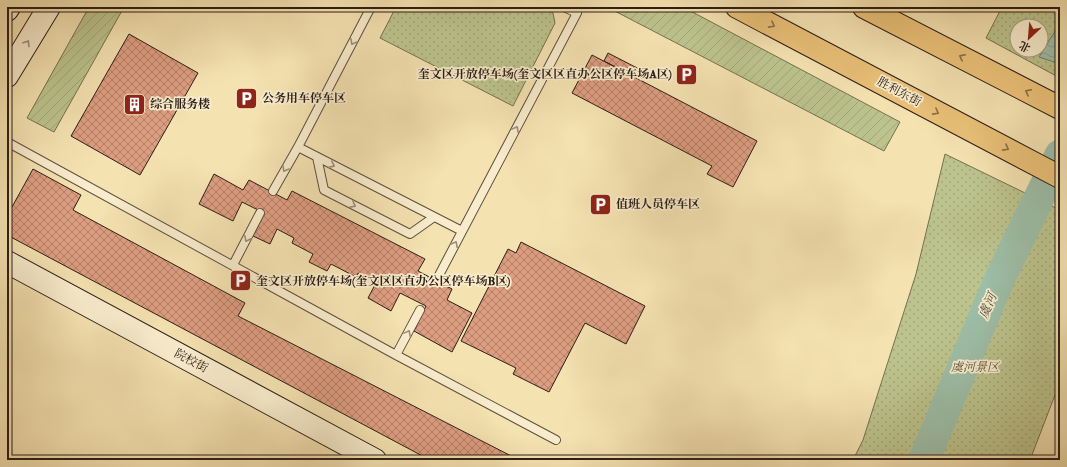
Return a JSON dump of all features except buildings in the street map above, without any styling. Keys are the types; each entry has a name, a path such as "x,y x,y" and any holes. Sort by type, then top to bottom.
{"main road":[{"name":"胜利东街","path":"737,7 1060,177"},
{"path":"864,7 1060,108"}],"street":[{"path":"7,76 49,7"},
{"name":"院校街","path":"7,262 375,460"}],"lane":[{"path":"272,191 298,147 371,7"},
{"path":"437,279 577,13 564,7"},
{"path":"7,142 396,355 556,440"},
{"path":"298,147 462,231"},
{"path":"317,157 324,190 410,234 434,217"},
{"path":"233,265 260,213"},
{"path":"396,355 420,310"}],"green space":[{"path":"89,7 124,7 54,132 27,118"},
{"path":"396,7 542,7 553,13 555,23 513,106 380,38"},
{"path":"607,7 683,7 900,122 884,151"},
{"path":"1002,7 1060,7 1060,78 1023,58 1049,58 1049,18 1009,18 1009,50 986,38"},
{"name":"虞河景区","path":"945,154 1060,210 1060,382 1030,460 853,460 863,440 916,274"}],"water":[{"path":"1060,23 1060,64 1042,58 1049,58 1049,41"}],"waterway":[{"name":"虞河","path":"924,460 1000,278 1060,155"}],"place":[{"name":"奎文区开放停车场(奎文区区直办公区停车场A区)","path":"687,74"},
{"name":"公务用车停车区","path":"247,98"},
{"name":"综合服务楼","path":"134,104"},
{"name":"值班人员停车区","path":"600,204"},
{"name":"奎文区开放停车场(奎文区区直办公区停车场B区)","path":"240,281"}]}
